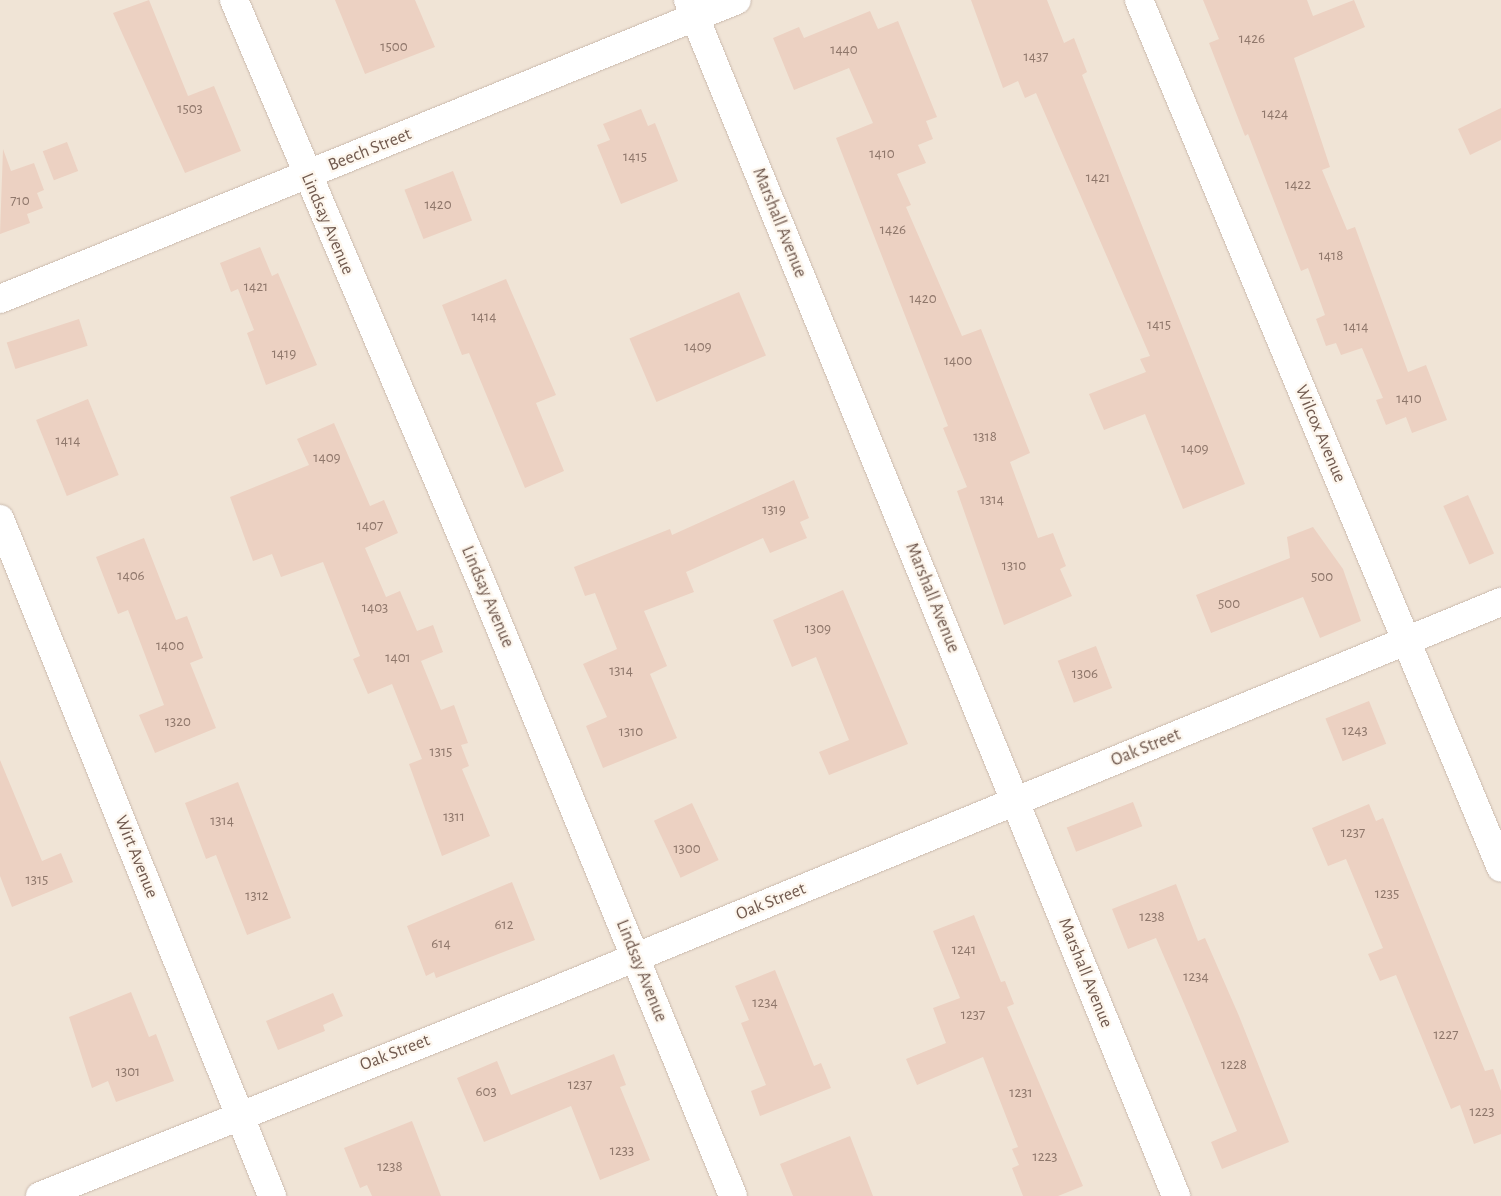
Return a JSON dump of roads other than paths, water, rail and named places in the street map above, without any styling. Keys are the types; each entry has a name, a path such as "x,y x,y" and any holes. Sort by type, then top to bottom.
{"street":[{"name":"Lindsay Avenue","path":"234,0 306,176 482,584 733,1196"},
{"name":"Beech Street","path":"2,298 306,176 692,9 737,0"},
{"name":"Wilcox Avenue","path":"1138,0 1501,868"},
{"name":"Marshall Avenue","path":"692,9 1176,1196"},
{"name":"Wirt Avenue","path":"0,519 272,1196"},
{"name":"Oak Street","path":"40,1196 238,1113 635,958 1501,602"}]}
